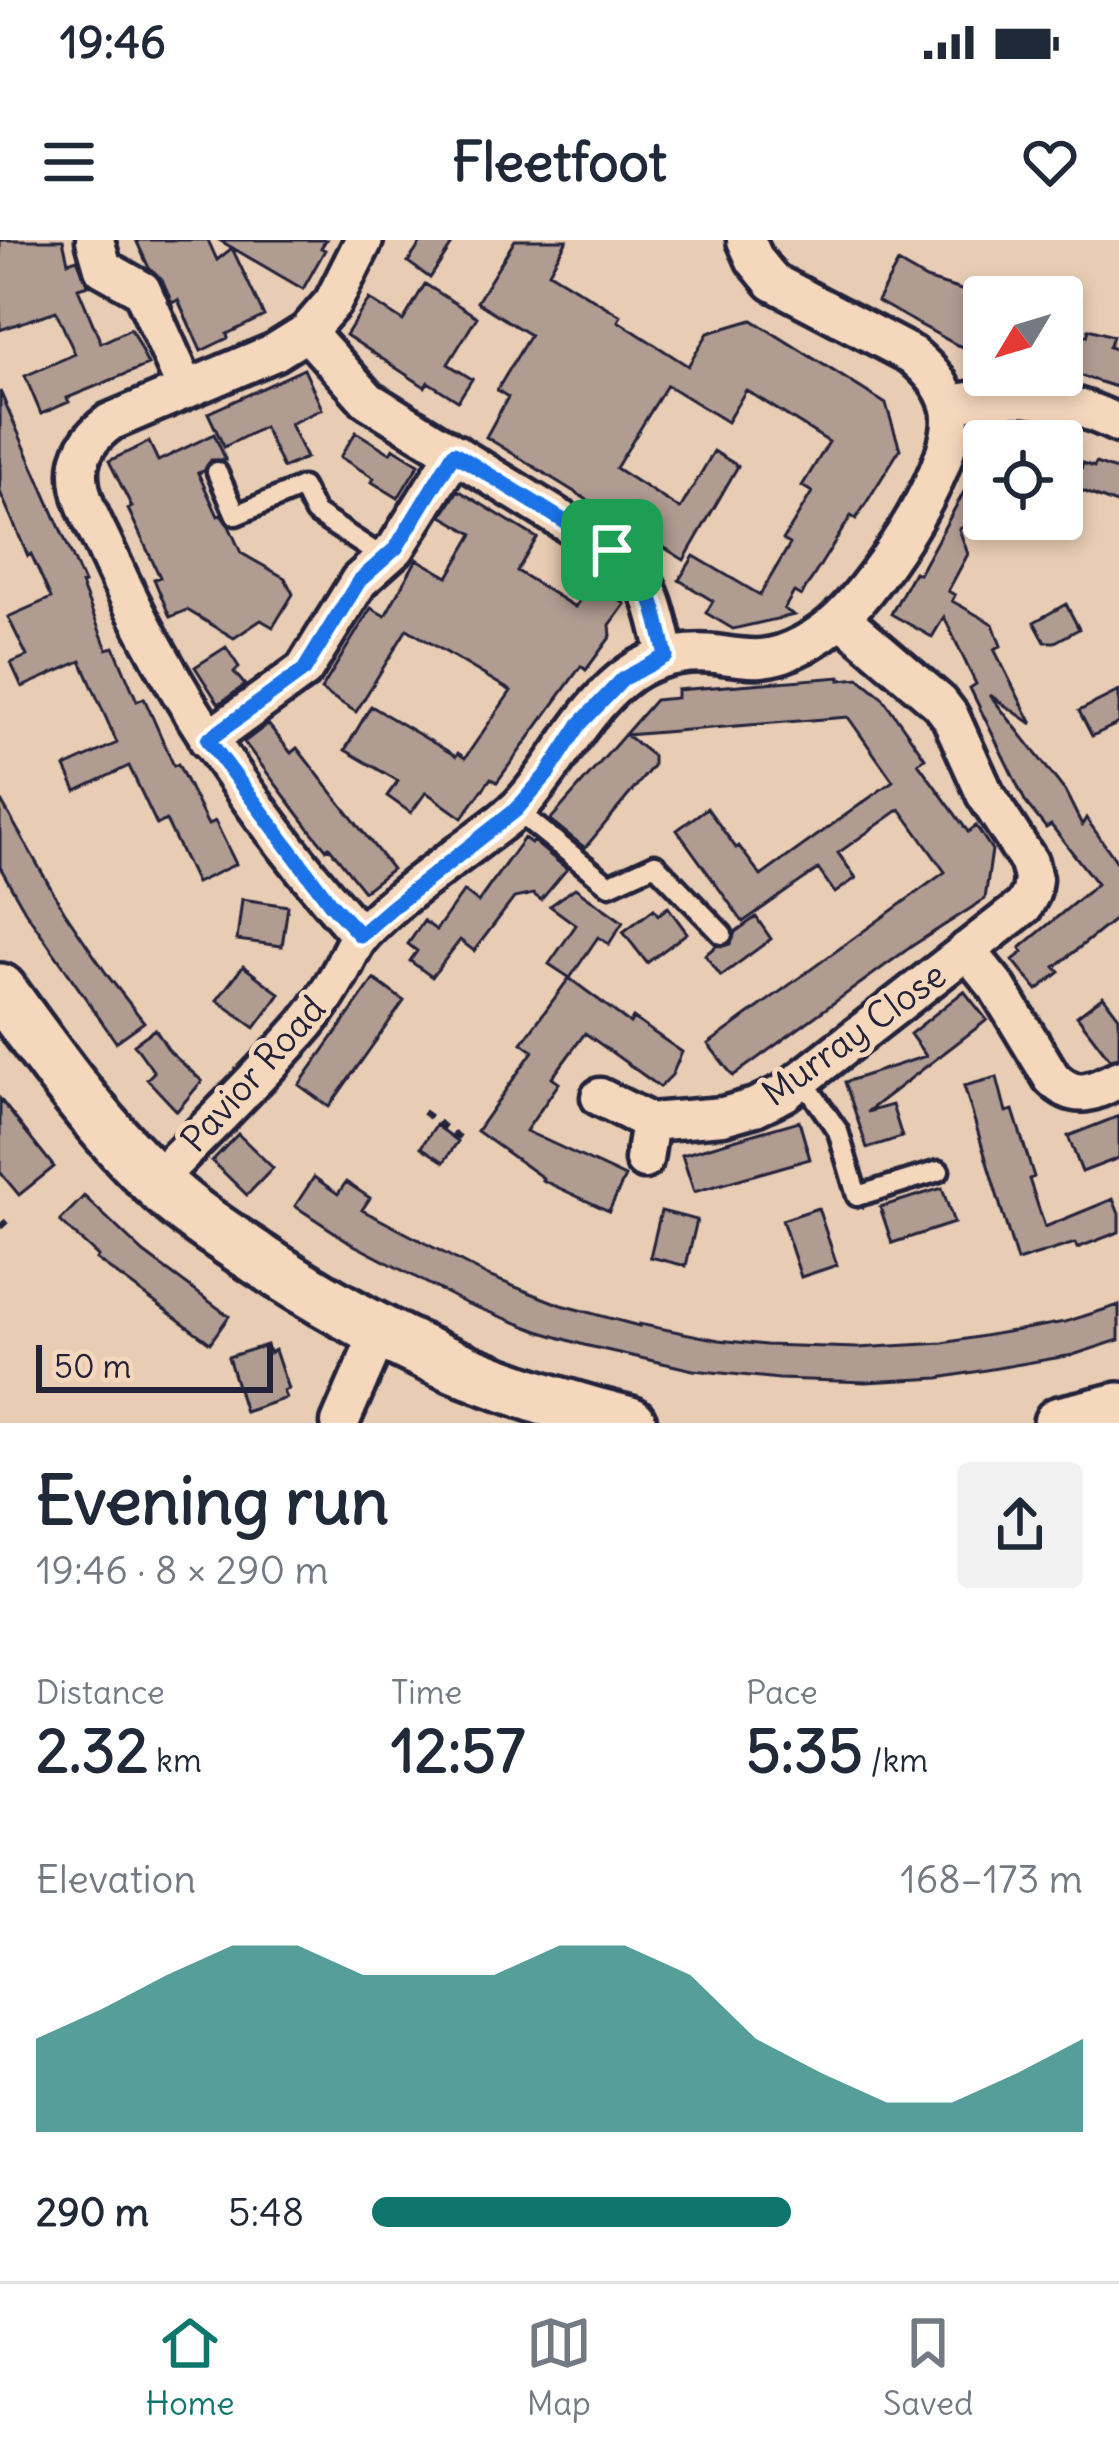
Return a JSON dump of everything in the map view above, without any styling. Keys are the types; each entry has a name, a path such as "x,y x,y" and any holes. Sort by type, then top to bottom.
{"street":[{"path":"94,240 103,268 142,290 186,389"},
{"path":"360,935 330,903 208,740 171,679 118,577 80,491 78,469 94,434 110,422 275,352 307,332 333,302 364,240"},
{"path":"307,332 368,400 630,562 645,579 666,656 778,655 805,644 841,618 903,536 946,454 950,405 928,368 912,355 773,282 746,240"},
{"path":"950,405 1010,396 1052,400 1119,424"},
{"path":"208,740 304,670 359,581 396,548 454,453"},
{"name":"Murray Close","path":"650,1122 723,1116 784,1093 1024,906 1031,893 1029,862 986,794 950,716 841,618"},
{"name":"Pavior Road","path":"154,1181 308,1022 360,935 516,810 580,724 623,679 666,656"},
{"path":"967,950 997,987 1063,1089 1094,1091 1119,1078"},
{"path":"0,990 105,1130 188,1211 379,1333 514,1391 629,1423"},
{"path":"600,1097 650,1122 644,1160"},
{"path":"340,1423 379,1333"},
{"path":"1060,1423 1119,1408"}],"lane":[{"path":"217,472 236,515 302,487 315,513 385,559"},
{"path":"516,810 609,885 655,864 722,934"},
{"path":"802,1079 838,1131 857,1196 939,1172"}],"path":[{"path":"423,1112 462,1139"},
{"path":"0,1227 9,1220"}],"building":[{"path":"0,240 63,240 68,262 77,259 87,282 78,288 101,343 131,329 148,365 67,398 69,402 41,414 25,376 75,354 56,311 0,330"},
{"path":"136,240 208,240 217,260 232,248 264,316 201,351 178,300 172,303"},
{"path":"219,240 326,240 303,289"},
{"path":"423,240 455,240 430,278 408,262"},
{"path":"515,240 567,240 549,272 621,316 618,321 688,366 708,333 752,320 886,404 900,449 801,596 794,592 784,609 794,615 733,629 706,613 713,601 679,580 694,556 760,595 790,544 783,540 812,492 802,486 829,442 746,390 727,422 667,385 616,468 680,509 714,451 738,466 684,560 486,437 508,397 497,390 530,335 477,302"},
{"path":"898,263 926,279 963,290 963,347 957,345 877,301"},
{"path":"425,284 477,317 448,364 472,379 458,401 428,382 425,387 346,335 369,299 403,321"},
{"path":"1089,329 1113,336 1109,347 1119,350 1119,388 1083,377 1083,335 1087,336"},
{"path":"304,369 322,409 290,424 306,458 283,468 264,427 224,447 208,413"},
{"path":"0,391 84,583 107,649 114,647 137,701 144,698 174,766 178,764 208,825 215,821 236,864 196,883 166,820 157,825 129,766 76,791 65,767 117,743 81,661 22,687 11,663 27,656 8,617 51,598 0,492"},
{"path":"356,432 419,464 398,498 340,457"},
{"path":"214,434 226,460 211,460 198,473 218,516 229,526 241,553 285,578 293,594 273,627 261,620 234,638 187,610 170,617 154,579 160,577 109,461 149,442 158,461"},
{"path":"1083,463 1119,471 1119,505 1083,491"},
{"path":"458,490 537,538 517,571 575,607 592,581 625,604 610,625 611,636 586,670 581,666 497,782 491,778 462,818 426,792 411,813 387,796 398,781 345,750 371,706 465,758 511,691 407,629 356,712 321,690 371,608 385,616 417,559 448,577 473,534 442,516"},
{"path":"963,493 963,527 959,529 968,554 948,591 955,595 952,601 993,624 1001,646 994,649 1032,724 990,695 1065,791 1082,825 1086,818 1119,865 1119,916 1055,967 1060,972 1037,990 1013,960 1023,952 1020,948 1097,884 1051,825 1046,828 1026,803 970,688 976,684 944,617 932,637 891,614 914,572 919,574"},
{"path":"1066,604 1079,629 1045,642 1034,622"},
{"path":"226,647 239,667 234,672 245,685 219,704 195,667"},
{"path":"859,678 882,697 925,758 918,763 968,832 976,826 992,850 985,899 733,1076 708,1044 945,872 900,809 838,853 856,878 835,893 818,869 743,922 677,830 707,808 761,876 893,781 848,717 626,735 653,756 653,766 585,848 550,820 655,700 677,698 677,690"},
{"path":"1119,691 1119,723 1092,736 1079,711"},
{"path":"268,724 291,753 297,748 392,869 364,891 311,831 244,742"},
{"path":"0,799 64,911 144,1022 116,1042 0,867"},
{"path":"524,838 567,869 541,900 533,894 514,898 474,951 460,940 432,977 410,961 417,951 408,944 424,921 436,930 464,891 478,902"},
{"path":"575,888 623,922 609,944 598,937 570,978 549,964 576,925 550,906"},
{"path":"242,899 288,906 282,946 237,940"},
{"path":"668,907 687,933 647,963 623,932 654,909 658,915"},
{"path":"756,917 771,939 721,976 705,955 716,946 730,944 735,932"},
{"path":"243,966 280,994 255,1028 217,1000"},
{"path":"569,978 630,1023 633,1018 682,1052 672,1075 660,1087 585,1033 552,1078 559,1083 526,1131 625,1177 609,1211 542,1180 477,1131 533,1051 522,1043"},
{"path":"374,979 404,1001 329,1107 299,1085"},
{"path":"964,991 987,1020 867,1112 892,1105 902,1137 867,1148 845,1082 926,1056 910,1034"},
{"path":"1103,996 1119,1017 1119,1057 1110,1059 1077,1016"},
{"path":"155,1029 170,1052 202,1081 177,1111 147,1079 154,1072 134,1044"},
{"path":"997,1077 1006,1112 1013,1110 1045,1227 1113,1199 1119,1232 1077,1248 1075,1243 1017,1261 964,1086"},
{"path":"0,1099 54,1167 19,1195 0,1172"},
{"path":"1119,1116 1119,1158 1082,1172 1068,1136"},
{"path":"799,1121 810,1159 694,1192 682,1155"},
{"path":"436,1125 458,1141 444,1162 421,1147"},
{"path":"238,1134 273,1168 247,1195 212,1161"},
{"path":"314,1177 338,1194 346,1182 370,1198 362,1210 488,1276 561,1305 639,1326 766,1345 857,1348 943,1343 1065,1322 1119,1305 1119,1340 1073,1355 939,1378 866,1382 693,1370 584,1345 465,1303 354,1245 295,1206"},
{"path":"942,1188 954,1223 892,1243 880,1207"},
{"path":"84,1196 144,1253 229,1316 210,1343 96,1259 60,1221"},
{"path":"818,1208 837,1265 801,1277 782,1220"},
{"path":"661,1211 697,1220 686,1266 650,1257"},
{"path":"267,1345 269,1353 275,1350 288,1389 283,1391 286,1398 245,1412 228,1357"}],"route":[{"path":"454,453 612,550 645,579 666,656 623,679 580,724 516,810 360,935 330,903 208,740 304,670 359,581 396,548 454,453"}]}
